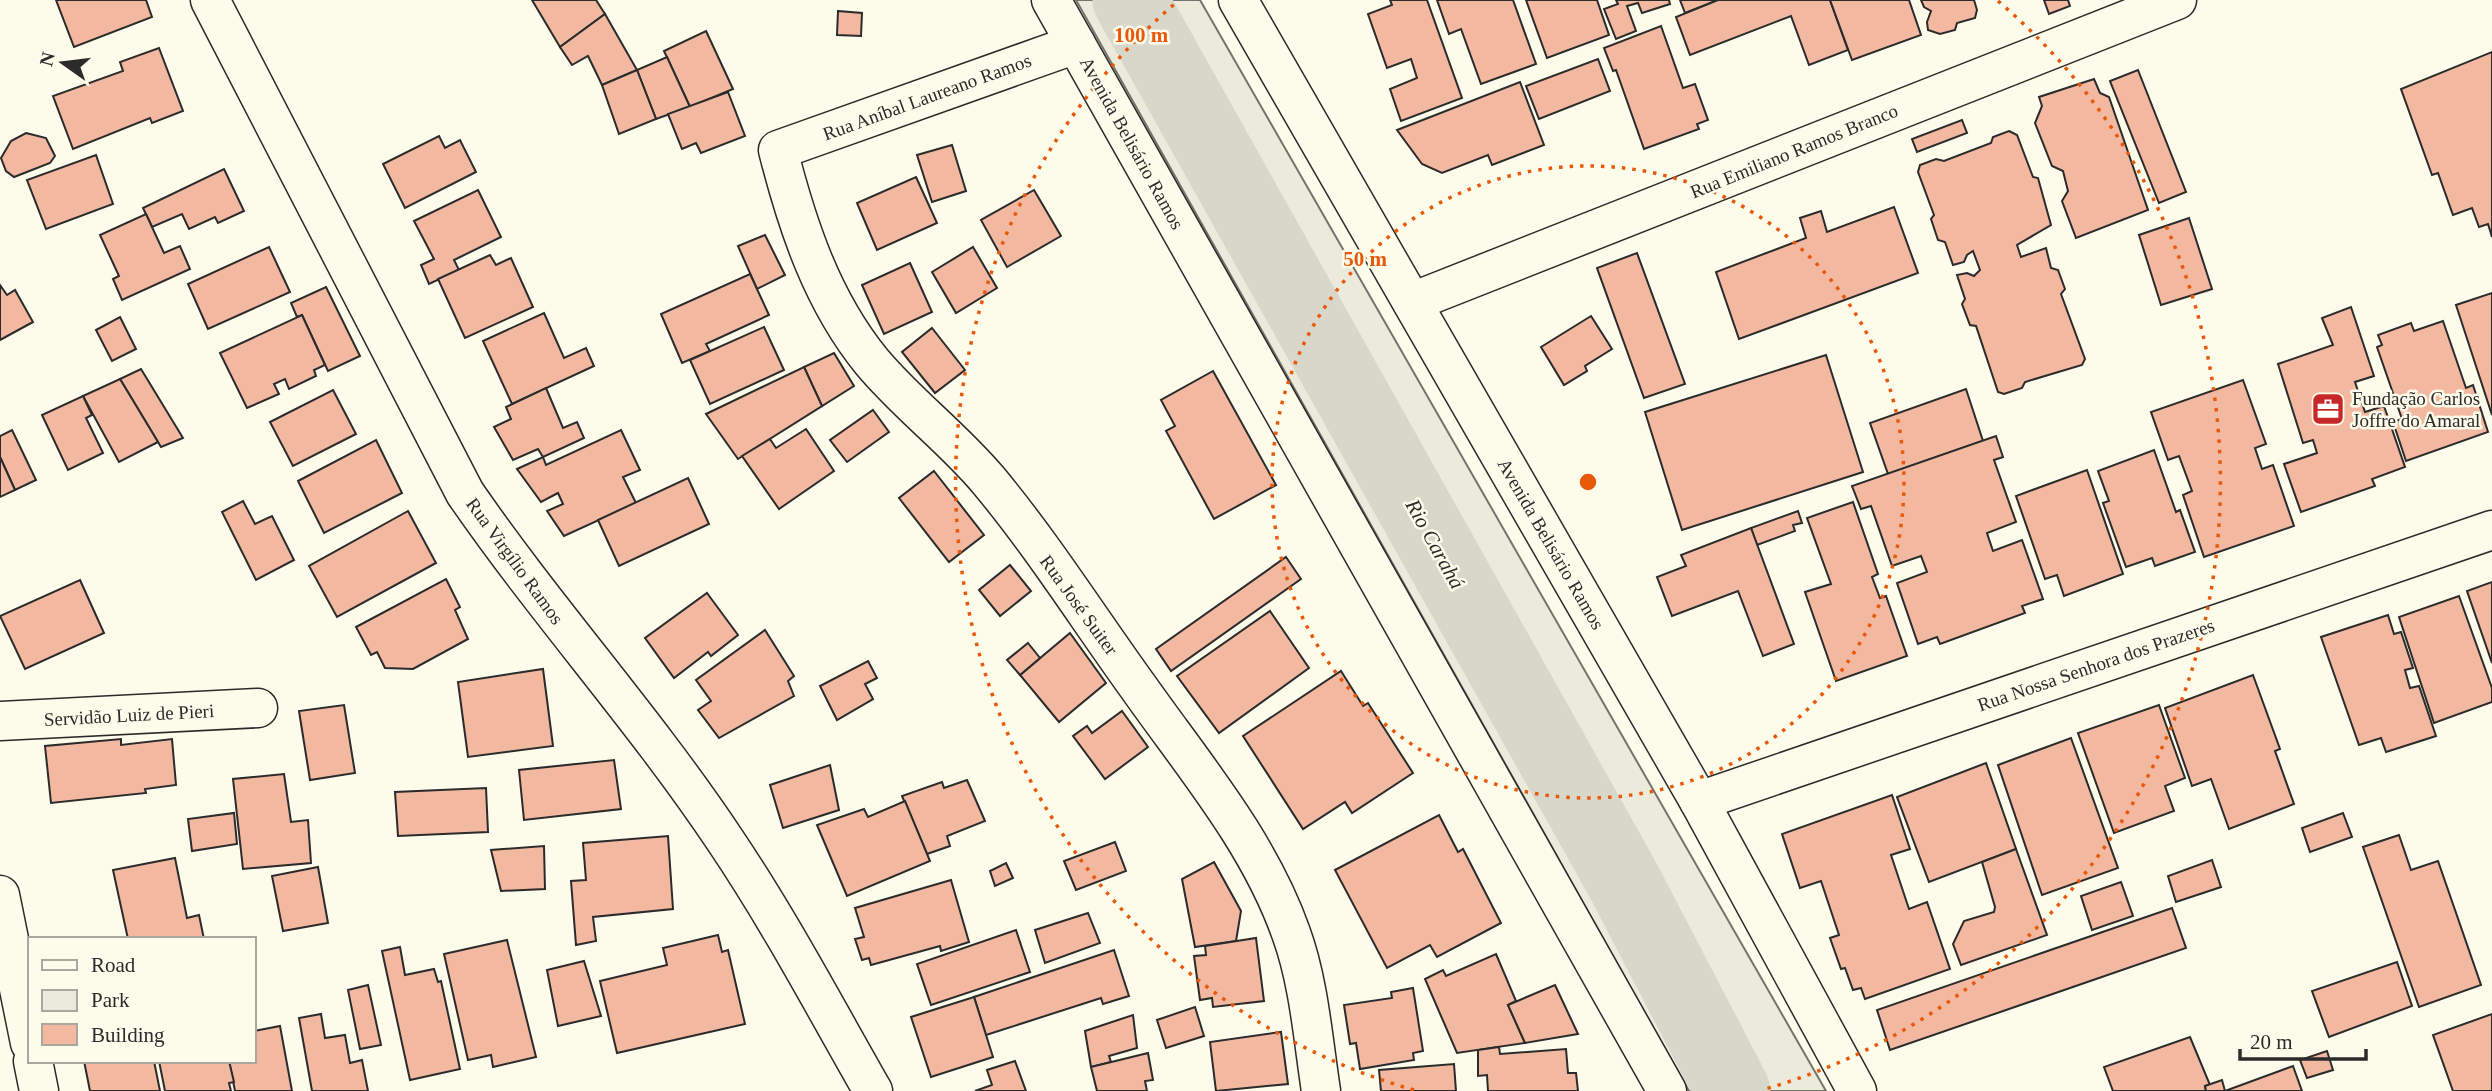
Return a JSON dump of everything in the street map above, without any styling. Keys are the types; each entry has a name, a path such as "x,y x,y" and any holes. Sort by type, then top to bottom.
{"street":[{"name":"Rua Virgílio Ramos","path":"210,0 465,493 515,565 671,764 725,839 777,922 873,1091"},
{"name":"Avenida Belisário Ramos","path":"1051,0 1667,1091"},
{"name":"Avenida Belisário Ramos","path":"1238,0 1699,800 1857,1091"},
{"name":"Rua Emiliano Ramos Branco","path":"1412,302 2177,0"},
{"name":"Rua Aníbal Laureano Ramos","path":"779,150 1076,44"},
{"name":"Rua José Suiter","path":"779,150 796,221 847,329 873,363 960,450 1006,502 1235,823 1273,888 1293,935 1321,1091"},
{"name":"Rua Nossa Senhora dos Prazeres","path":"1699,800 2492,530"},
{"name":"Servidão Luiz de Pieri","path":"0,721 258,708"},
{"path":"0,895 28,1033"},
{"path":"33,1063 39,1091"}],"green space":[{"path":"1076,0 1200,0 1826,1091 1689,1091"}],"building":[{"path":"56,0 146,0 152,17 74,47"},
{"path":"532,0 596,0 605,14 560,47"},
{"path":"1390,0 1427,0 1462,98 1401,121 1390,89 1417,78 1411,59 1387,68 1368,14 1392,5"},
{"path":"1437,0 1513,0 1536,64 1481,84 1461,29 1449,34"},
{"path":"1526,0 1597,0 1609,35 1547,58"},
{"path":"1616,0 1669,0 1670,4 1642,13 1638,3 1627,6 1636,31 1616,39 1604,9 1618,4"},
{"path":"1680,0 1718,0 1685,13"},
{"path":"1718,0 1830,0 1848,50 1809,65 1791,16 1690,55 1676,17"},
{"path":"1830,0 1909,0 1921,35 1852,60"},
{"path":"1921,0 1974,0 1977,10 1975,18 1957,23 1955,30 1940,34 1928,30 1927,22 1931,11 1924,7"},
{"path":"2044,0 2068,0 2070,6 2049,14"},
{"path":"838,11 862,13 861,36 837,35"},
{"path":"605,14 637,70 602,85 588,56 572,65 560,47"},
{"path":"1661,26 1683,88 1695,84 1708,120 1697,124 1699,129 1644,149 1616,70 1613,71 1604,48"},
{"path":"706,31 733,89 690,107 664,51"},
{"path":"159,48 183,111 152,123 150,118 73,149 53,96 123,71 120,62"},
{"path":"2492,52 2492,237 2488,224 2479,227 2472,208 2453,215 2438,173 2432,175 2401,89"},
{"path":"667,57 690,107 656,119 637,70"},
{"path":"1598,59 1610,91 1539,119 1526,86"},
{"path":"637,70 656,119 619,134 602,85"},
{"path":"2138,70 2186,192 2159,203 2110,81"},
{"path":"2094,79 2100,93 2109,97 2148,210 2076,238 2062,201 2068,191 2063,171 2052,166 2035,123 2042,106 2039,97"},
{"path":"1520,82 1544,145 1492,165 1488,155 1442,173 1422,164 1397,130"},
{"path":"728,92 745,136 701,153 696,143 682,149 668,114"},
{"path":"1962,120 1967,133 1917,152 1912,139"},
{"path":"2009,131 2017,135 2033,177 2038,178 2051,225 2017,245 2021,257 2046,248 2051,268 2058,270 2065,289 2061,294 2085,359 2082,365 2025,382 2022,388 2004,394 1998,392 1976,326 1970,325 1962,304 1965,299 1957,275 1967,273 1974,276 1980,270 1973,251 1967,255 1964,262 1953,265 1945,242 1938,240 1931,219 1934,215 1918,172 1920,165 1936,159 1944,161 1991,143 1993,137"},
{"path":"26,133 46,138 55,156 50,163 14,177 6,171 1,158 11,141"},
{"path":"439,136 445,148 460,140 476,172 405,208 383,164"},
{"path":"952,145 966,191 932,202 917,155"},
{"path":"96,155 113,204 46,229 27,180"},
{"path":"224,169 244,211 218,223 215,217 189,229 182,214 152,227 143,208"},
{"path":"916,177 937,223 877,250 857,203"},
{"path":"478,190 501,237 454,260 459,270 429,284 421,265 434,259 414,221"},
{"path":"1034,190 1061,236 1007,267 981,220"},
{"path":"1894,207 1918,273 1739,339 1716,272 1806,238 1800,218 1821,211 1827,232"},
{"path":"146,214 164,253 180,246 190,269 122,300 113,279 119,276 100,235"},
{"path":"2189,218 2212,289 2161,305 2139,235"},
{"path":"765,235 785,275 757,289 738,246"},
{"path":"269,247 290,292 208,329 188,284"},
{"path":"973,247 997,288 956,313 932,272"},
{"path":"1637,253 1685,384 1644,398 1597,268"},
{"path":"490,255 496,265 511,258 533,307 465,338 438,279"},
{"path":"910,263 932,312 884,334 862,285"},
{"path":"750,274 769,315 706,344 710,351 682,363 661,314"},
{"path":"0,285 7,295 15,290 33,322 0,340"},
{"path":"326,287 360,356 328,371 302,315 297,317 291,303"},
{"path":"2492,293 2492,415 2456,305"},
{"name":"Fundação Carlos Joffre do Amaral","path":"2351,307 2374,376 2355,382 2365,412 2384,406 2405,467 2372,479 2375,486 2301,512 2284,464 2317,453 2313,440 2303,443 2278,364 2333,345 2322,318"},
{"path":"544,313 564,358 586,348 594,366 512,404 483,341"},
{"path":"302,315 325,365 314,370 316,376 289,389 285,379 274,384 279,394 247,408 220,353"},
{"path":"1591,316 1612,349 1585,366 1587,371 1564,385 1541,347"},
{"path":"120,317 136,349 112,361 96,330"},
{"path":"2443,321 2466,388 2473,385 2488,432 2406,461 2393,422 2402,419 2377,347 2382,345 2378,335 2411,323 2414,331"},
{"path":"764,327 784,370 710,404 690,360"},
{"path":"932,328 965,370 935,393 902,352"},
{"path":"834,353 854,386 822,406 804,367"},
{"path":"1826,355 1863,472 1682,530 1645,412"},
{"path":"804,367 822,406 738,459 706,414"},
{"path":"141,369 183,438 161,447 120,379"},
{"path":"1213,371 1276,485 1214,519 1166,431 1175,426 1161,400"},
{"path":"120,379 158,442 119,462 83,396"},
{"path":"2243,380 2266,444 2255,448 2262,469 2273,465 2294,526 2204,557 2183,495 2192,491 2179,456 2168,460 2151,412"},
{"path":"546,388 563,428 577,422 584,438 543,457 538,449 513,460 494,427 511,419 506,407"},
{"path":"1966,389 1983,441 1888,474 1870,423"},
{"path":"333,390 356,434 293,466 270,422"},
{"path":"83,396 92,415 86,418 103,453 68,470 42,415"},
{"path":"873,410 889,432 847,462 830,440"},
{"path":"806,429 834,471 779,509 742,456 770,439 776,448"},
{"path":"12,430 36,480 15,490 0,457 0,436"},
{"path":"621,430 640,470 623,477 636,503 564,536 547,511 563,504 558,493 541,502 517,469 543,457 546,465"},
{"path":"1996,436 2003,457 1994,460 2016,522 1987,533 1993,551 2022,540 2043,599 2022,606 2025,613 1940,644 1937,637 1918,644 1897,583 1927,572 1921,556 1892,566 1871,506 1861,509 1852,486"},
{"path":"376,440 402,493 324,533 298,481"},
{"path":"2154,450 2176,512 2180,510 2195,552 2155,566 2152,558 2126,567 2103,503 2109,501 2098,471"},
{"path":"0,457 15,490 0,497"},
{"path":"2087,470 2123,574 2064,596 2057,575 2045,579 2016,496"},
{"path":"934,471 984,535 949,562 899,498"},
{"path":"688,478 709,524 619,566 598,520"},
{"path":"243,501 255,524 272,516 294,560 256,580 222,512"},
{"path":"1853,502 1878,574 1872,577 1880,598 1886,596 1907,656 1836,681 1805,592 1831,584 1807,518"},
{"path":"408,511 436,563 337,617 309,566"},
{"path":"1798,511 1802,523 1793,525 1795,531 1757,545 1751,528"},
{"path":"1751,528 1794,644 1763,656 1738,591 1672,616 1657,577 1686,566 1681,555"},
{"path":"1286,557 1301,579 1171,671 1156,649"},
{"path":"1010,565 1031,591 1000,616 979,590"},
{"path":"446,579 460,607 455,610 468,639 413,669 385,668 377,652 371,655 356,627"},
{"path":"80,580 104,633 25,669 0,616"},
{"path":"2492,582 2492,663 2467,591"},
{"path":"707,593 738,635 711,656 708,652 674,678 645,638"},
{"path":"2459,596 2492,688 2492,702 2434,723 2399,617"},
{"path":"1270,611 1309,668 1219,733 1177,676"},
{"path":"2388,615 2394,634 2401,632 2413,668 2405,670 2410,688 2419,686 2436,736 2386,752 2381,738 2359,745 2321,637"},
{"path":"765,630 794,676 788,681 794,696 719,738 698,710 711,701 696,680"},
{"path":"1070,633 1106,683 1059,722 1020,675"},
{"path":"1028,643 1040,658 1020,675 1007,660"},
{"path":"868,661 877,678 865,684 873,699 837,720 820,686"},
{"path":"543,669 553,746 468,757 458,682"},
{"path":"1341,671 1363,706 1368,703 1413,773 1352,813 1345,802 1303,829 1243,736"},
{"path":"2253,675 2280,749 2275,751 2294,804 2229,829 2211,779 2192,786 2165,708"},
{"path":"344,705 355,773 310,780 299,711"},
{"path":"2159,705 2185,778 2165,786 2174,811 2114,833 2078,733"},
{"path":"1122,711 1148,747 1105,779 1073,736 1087,726 1092,733"},
{"path":"2071,738 2118,868 2042,895 1998,765"},
{"path":"121,739 121,745 172,739 176,785 145,789 146,793 51,803 45,746"},
{"path":"614,760 621,809 524,820 519,770"},
{"path":"1986,763 2016,849 1929,882 1897,797"},
{"path":"830,765 839,810 783,828 770,785"},
{"path":"284,774 291,822 308,820 311,863 243,869 233,779"},
{"path":"967,780 985,821 947,836 950,846 927,854 902,796 942,782 944,788"},
{"path":"486,788 488,832 398,836 395,792"},
{"path":"1892,795 1910,849 1891,855 1909,909 1927,902 1950,969 1865,999 1861,988 1853,990 1845,968 1841,969 1830,938 1839,935 1821,881 1800,888 1782,834"},
{"path":"905,801 930,861 847,896 817,825 864,809 868,817"},
{"path":"234,813 237,844 192,851 188,819"},
{"path":"2343,813 2352,837 2310,852 2302,828"},
{"path":"1439,815 1458,852 1463,849 1501,923 1437,957 1430,945 1387,968 1335,870"},
{"path":"2399,835 2411,870 2438,861 2481,985 2419,1007 2363,847"},
{"path":"668,836 673,909 593,917 596,941 576,945 571,881 586,880 583,843"},
{"path":"1115,842 1126,871 1076,890 1064,861"},
{"path":"544,846 545,889 501,891 491,850"},
{"path":"2016,849 2047,935 1961,965 1953,944 1964,921 1994,912 1995,907 1982,862"},
{"path":"175,858 187,918 199,915 204,937 128,937 113,870"},
{"path":"2212,860 2221,887 2176,902 2168,876"},
{"path":"1214,862 1241,911 1236,941 1195,947 1182,879"},
{"path":"1006,863 1013,878 995,886 990,871"},
{"path":"318,867 328,923 283,931 272,876"},
{"path":"951,880 969,942 941,951 940,946 871,965 869,958 862,960 855,939 864,937 855,908"},
{"path":"2121,882 2133,916 2092,930 2081,896"},
{"path":"2172,908 2186,948 1890,1050 1877,1010"},
{"path":"1088,913 1100,943 1045,963 1035,930"},
{"path":"1016,930 1030,972 931,1005 917,964"},
{"path":"718,935 722,952 728,950 745,1024 617,1053 600,981 667,965 663,948"},
{"path":"1256,938 1264,1001 1213,1007 1212,998 1200,1000 1194,956 1206,955 1205,946"},
{"path":"507,940 536,1057 493,1067 491,1055 468,1060 444,954"},
{"path":"400,947 405,975 434,969 438,982 441,981 460,1069 410,1080 382,951"},
{"path":"1114,950 1129,996 1103,1004 1101,998 986,1035 974,997"},
{"path":"1496,954 1516,1001 1508,1005 1525,1043 1457,1053 1425,979 1443,970 1446,976"},
{"path":"584,961 601,1016 558,1026 547,970"},
{"path":"2397,962 2412,1006 2329,1037 2312,991"},
{"path":"368,985 381,1045 360,1049 348,990"},
{"path":"1555,985 1578,1034 1525,1043 1508,1005"},
{"path":"1413,988 1423,1051 1413,1053 1414,1060 1360,1069 1356,1043 1350,1044 1344,1005 1392,998 1391,992"},
{"path":"974,997 993,1057 931,1077 911,1017"},
{"path":"1195,1007 1204,1036 1166,1048 1157,1020"},
{"path":"321,1014 325,1038 345,1035 350,1063 362,1060 368,1091 312,1091 299,1018"},
{"path":"2492,1014 2492,1091 2453,1091 2433,1035"},
{"path":"1133,1015 1137,1048 1109,1056 1111,1062 1091,1067 1085,1031"},
{"path":"280,1026 292,1091 235,1091 229,1063 256,1063 256,1031"},
{"path":"1281,1032 1288,1084 1216,1091 1210,1042"},
{"path":"2190,1037 2210,1085 2205,1086 2206,1091 2113,1091 2104,1067"},
{"path":"1499,1047 1500,1054 1566,1049 1568,1073 1576,1073 1578,1091 1488,1091 1487,1075 1478,1076 1478,1050"},
{"path":"2327,1051 2333,1070 2307,1078 2300,1060"},
{"path":"1148,1053 1153,1080 1145,1081 1147,1091 1097,1091 1091,1067"},
{"path":"1015,1061 1026,1091 975,1091 992,1085 987,1070"},
{"path":"84,1063 154,1063 160,1091 90,1091"},
{"path":"159,1063 229,1063 234,1082 229,1083 231,1091 165,1091"},
{"path":"1454,1064 1456,1091 1381,1091 1379,1070"},
{"path":"2293,1066 2302,1091 2225,1091"},
{"path":"2222,1080 2225,1091 2206,1091 2205,1086"}],"waterway":[{"name":"Rio Carahá","path":"1130,0 1623,880 1733,1091"}],"place":[{"name":"Fundação Carlos Joffre do Amaral","path":"2328,409"}]}
